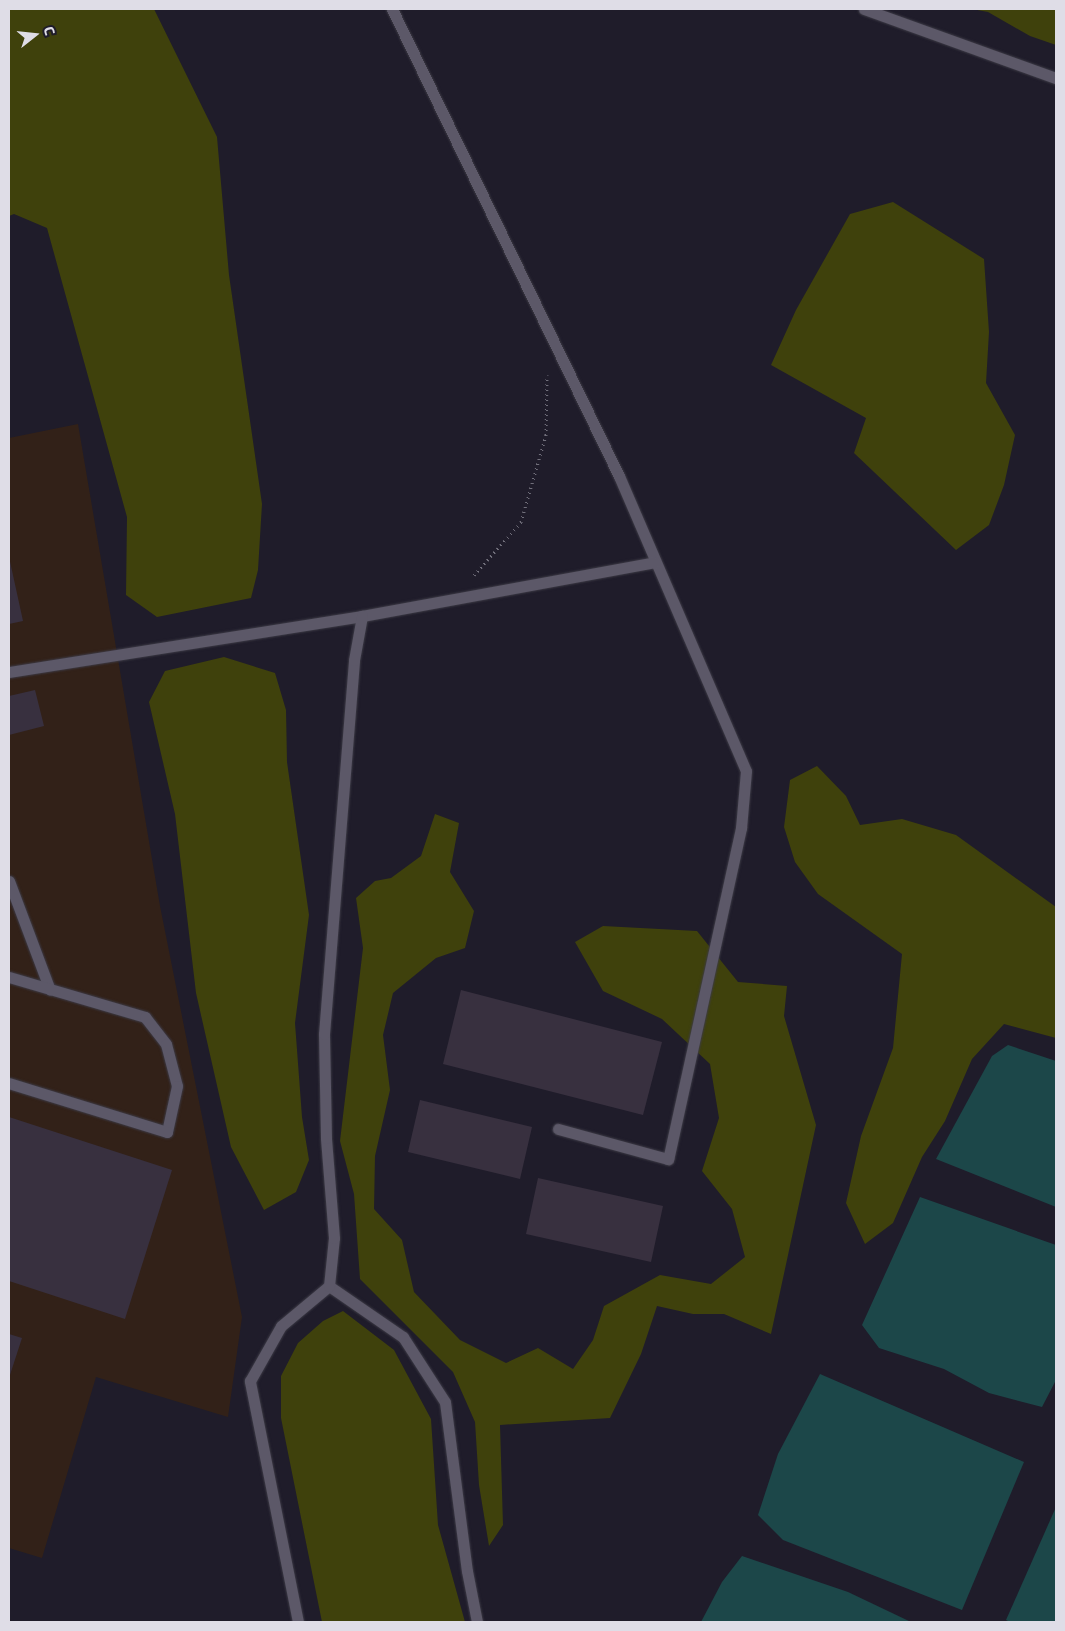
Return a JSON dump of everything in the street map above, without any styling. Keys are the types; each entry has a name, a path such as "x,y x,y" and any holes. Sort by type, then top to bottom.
{"lane":[{"path":"392,9 619,476 746,771 741,828 668,1159 558,1130"},
{"path":"864,9 1056,78"},
{"path":"9,672 362,616 655,562"},
{"path":"298,1622 250,1381 282,1326 329,1286 334,1238 326,1138 324,1034 354,660 362,616"},
{"path":"9,881 50,990"},
{"path":"9,977 145,1017 166,1044 177,1086 167,1132 9,1083"},
{"path":"329,1286 403,1337 445,1402 467,1571 477,1622"}],"path":[{"path":"468,580 521,522 546,435 548,370"}],"shaded area":[{"path":"9,9 154,9 217,137 229,275 262,504 258,570 251,598 157,617 126,595 127,517 47,228 14,214 9,216"},
{"path":"972,9 1056,9 1056,45 1030,36 988,12"},
{"path":"893,202 984,259 989,332 986,383 1015,435 1004,485 989,525 956,550 854,453 866,418 771,365 796,310 850,214"},
{"path":"78,424 160,906 242,1317 228,1417 96,1377 42,1558 9,1548 9,438"},
{"path":"224,657 275,673 286,710 287,762 309,915 295,1023 302,1117 309,1160 296,1192 264,1210 231,1147 196,993 175,814 149,702 165,671"},
{"path":"817,766 846,796 860,825 902,819 956,835 1056,907 1056,1038 1004,1024 972,1059 945,1121 922,1157 893,1223 865,1244 846,1203 861,1136 893,1048 902,954 818,894 795,862 784,827 790,780"},
{"path":"435,814 459,823 450,872 474,911 465,948 436,958 393,993 383,1035 390,1090 375,1156 374,1209 402,1240 414,1292 460,1340 506,1363 538,1348 573,1369 593,1340 604,1306 660,1275 711,1284 745,1257 732,1209 702,1171 719,1118 710,1064 662,1019 603,991 575,942 603,926 697,931 738,982 787,986 784,1016 816,1125 771,1334 724,1314 693,1314 657,1306 641,1354 610,1418 500,1425 503,1525 489,1546 479,1485 475,1422 453,1372 360,1279 354,1194 340,1141 363,948 356,898 375,881 391,878 421,856"},
{"path":"1008,1045 1056,1061 1056,1207 936,1159 992,1056"},
{"path":"920,1197 1056,1245 1056,1380 1042,1407 989,1393 944,1369 879,1348 862,1325"},
{"path":"343,1311 394,1350 431,1419 438,1525 465,1622 322,1622 281,1418 281,1376 298,1343 323,1321"},
{"path":"820,1374 1024,1462 962,1610 783,1540 758,1515 778,1454"},
{"path":"1056,1507 1056,1622 1010,1622 1006,1620"},
{"path":"742,1556 848,1592 911,1622 701,1622 722,1582"}],"building":[{"path":"9,557 23,621 9,624"},
{"path":"35,690 44,726 9,735 9,696"},
{"path":"461,990 662,1042 643,1115 443,1064"},
{"path":"420,1100 532,1127 520,1179 408,1152"},
{"path":"9,1117 172,1170 125,1319 9,1281"},
{"path":"538,1178 663,1206 651,1262 526,1234"},
{"path":"9,1334 22,1338 9,1378"}]}
